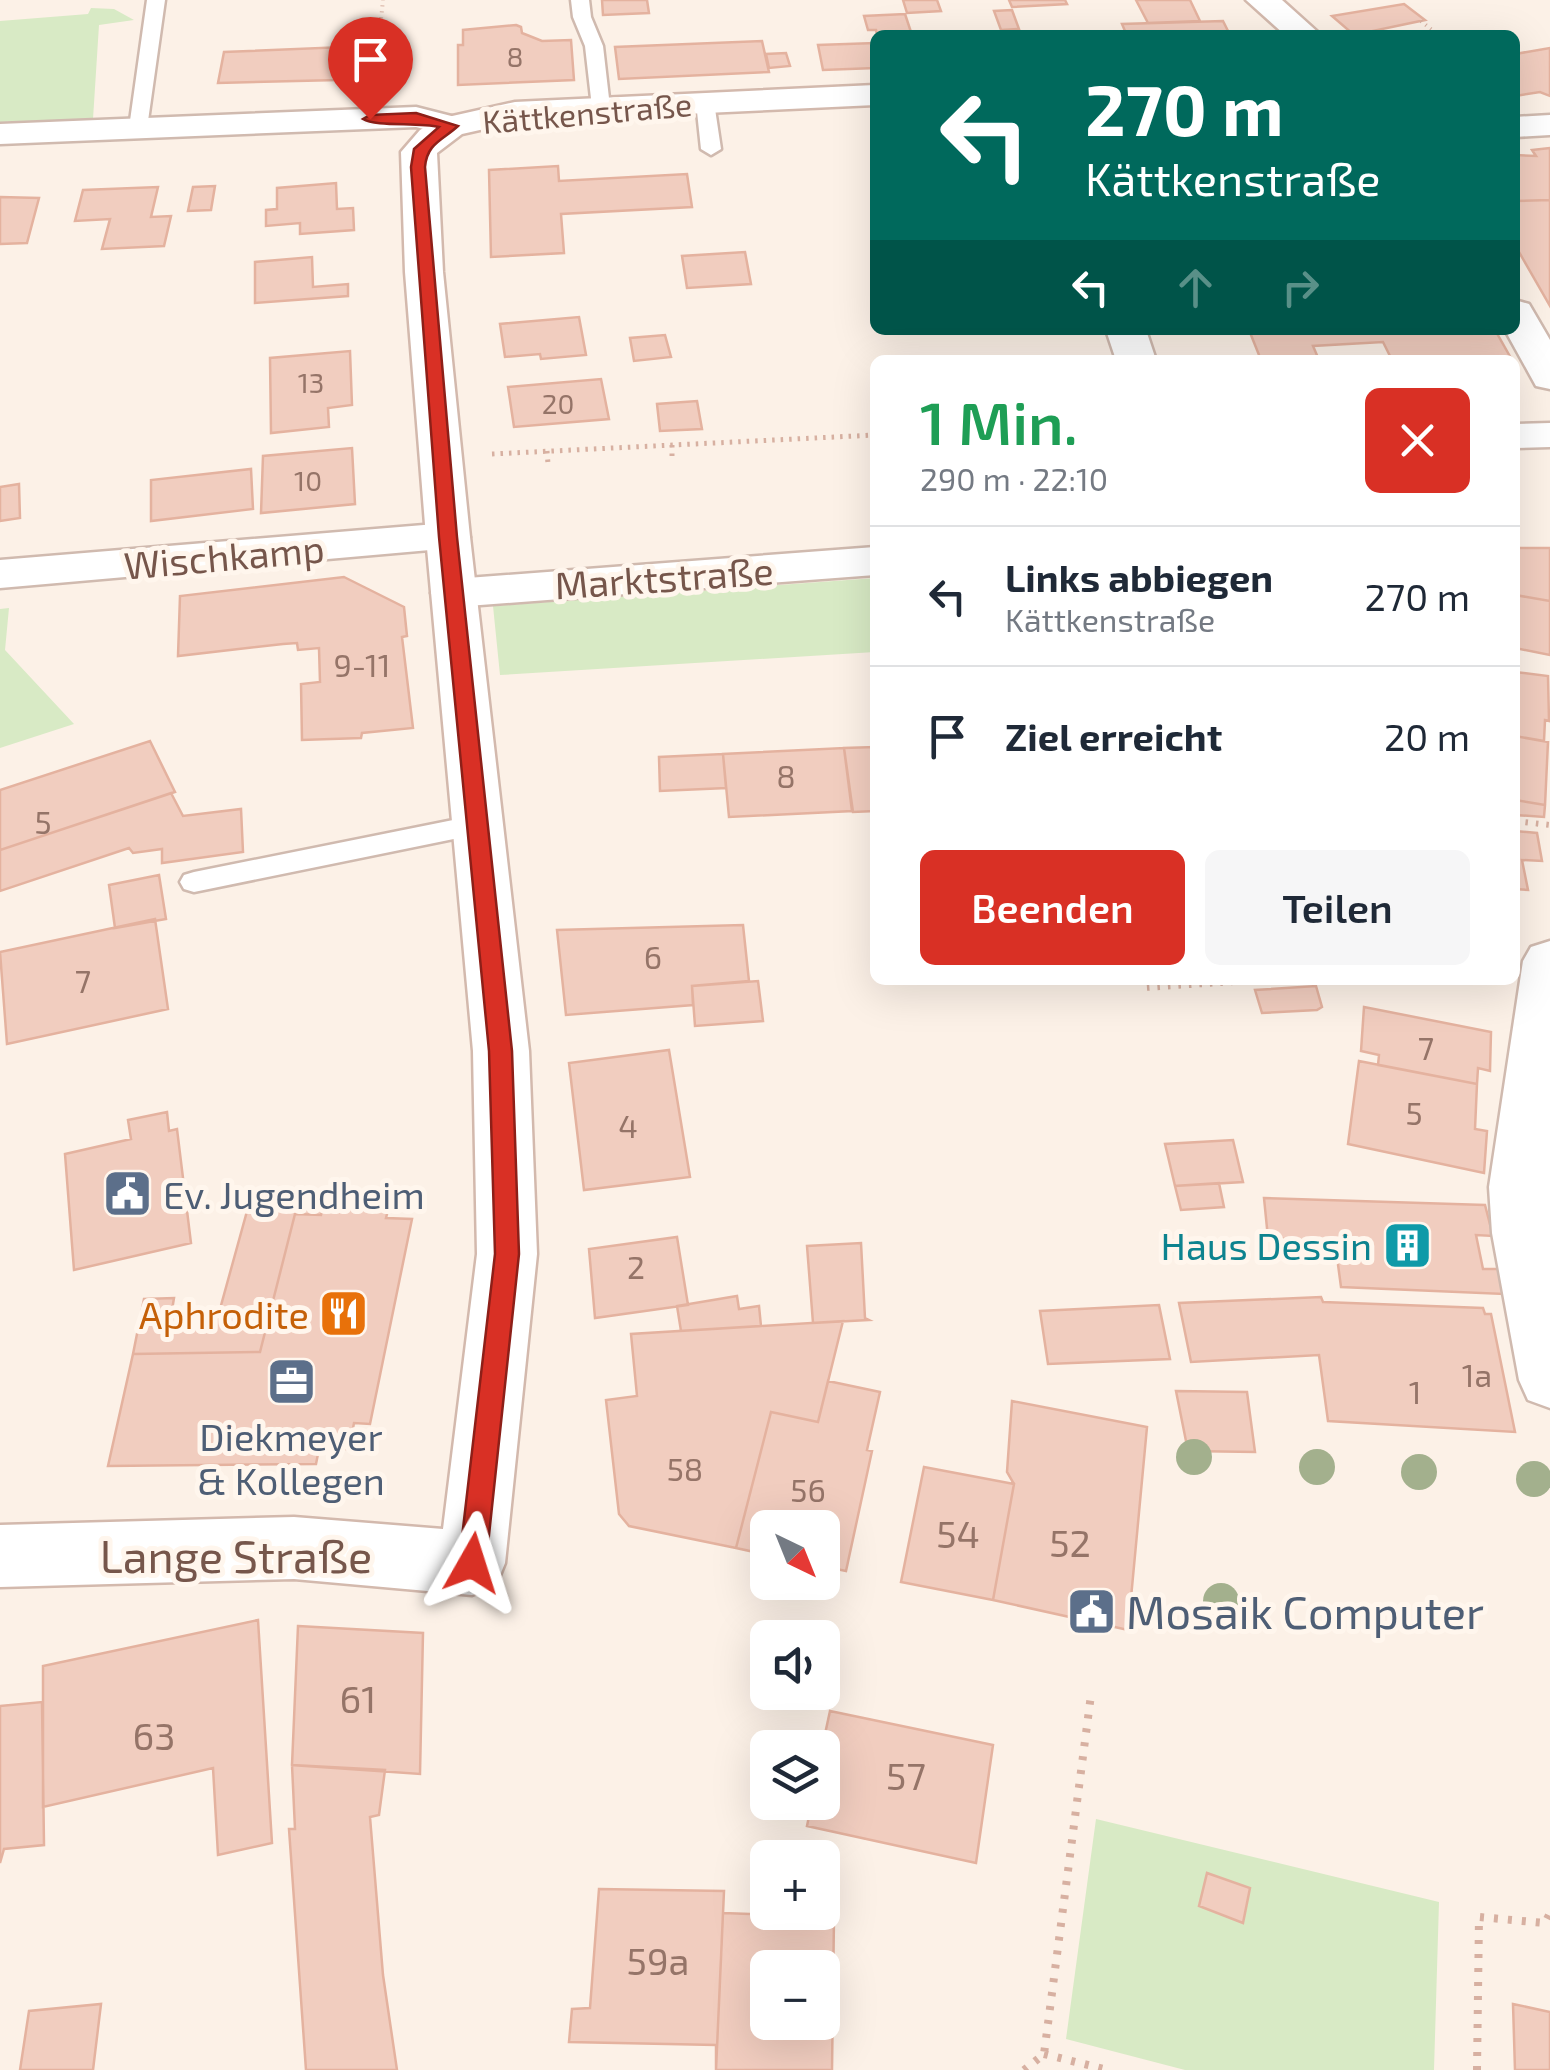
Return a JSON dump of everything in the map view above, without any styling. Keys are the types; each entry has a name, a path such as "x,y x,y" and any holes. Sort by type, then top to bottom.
{"street":[{"path":"1262,0 1299,30"},
{"name":"Kättkenstraße","path":"0,134 416,117 451,126 514,112 870,95"},
{"path":"1520,126 1550,125"},
{"path":"451,126 432,137 419,152 418,167 448,537 478,825"},
{"path":"1520,321 1550,377"},
{"path":"1520,436 1550,434"},
{"name":"Wischkamp","path":"0,574 448,537"},
{"name":"Marktstraße","path":"454,593 870,561"},
{"name":"Lange Straße","path":"0,1556 294,1548 472,1563 507,1254 500,1051 478,825"},
{"path":"1550,961 1518,1187 1522,1233 1550,1380"}],"lane":[{"path":"138,128 156,0"},
{"path":"580,0 582,17 594,46 602,107"},
{"path":"705,102 712,149"},
{"path":"194,882 478,825"}],"path":[{"path":"370,119 383,0"},
{"path":"1421,21 1432,30"},
{"path":"441,456 870,435"},
{"path":"672,445 672,456"},
{"path":"547,451 548,464"},
{"path":"1520,822 1550,825"},
{"path":"1144,985 1190,985"},
{"path":"1024,2070 1044,2054 1090,1695"},
{"path":"1477,2070 1479,1917 1546,1923 1550,1913"},
{"path":"1044,2054 1108,2070"}],"green space":[{"path":"91,8 114,9 134,20 99,25 93,119 0,122 0,21 88,14"},
{"path":"870,578 870,652 500,675 493,606"},
{"path":"9,608 5,650 74,724 0,748 0,609"},
{"path":"1096,1819 1439,1902 1434,2070 1185,2070 1066,2039"}],"building":[{"path":"602,0 647,0 649,13 603,15"},
{"path":"903,0 937,0 941,11 907,13"},
{"path":"1009,0 1065,0 1067,4 1012,7"},
{"path":"1136,0 1190,0 1200,21 1148,23"},
{"path":"1404,4 1425,20 1378,30 1348,30 1332,16"},
{"path":"1012,10 1019,29 1001,30 994,11"},
{"path":"905,14 910,30 868,30 864,16"},
{"path":"1223,21 1228,30 1125,30 1122,24"},
{"path":"516,25 522,33 542,41 571,40 574,80 458,85 458,45 463,45 463,30"},
{"path":"762,41 769,72 619,79 615,47"},
{"path":"870,43 870,68 823,70 818,45"},
{"path":"344,47 338,80 218,83 224,52"},
{"path":"1550,48 1550,96 1540,92 1520,95 1520,53"},
{"path":"786,53 790,66 769,68 766,54"},
{"path":"1550,148 1550,200 1520,201 1520,155 1536,156 1532,150"},
{"path":"558,166 559,181 687,174 692,207 561,214 564,253 491,257 489,170"},
{"path":"336,183 337,209 353,208 354,230 300,234 300,223 266,226 266,210 277,209 277,188"},
{"path":"215,186 211,210 188,211 193,187"},
{"path":"158,187 151,217 171,216 164,246 102,249 110,219 75,221 83,190"},
{"path":"0,197 39,198 27,243 0,244"},
{"path":"1550,200 1550,306 1520,254 1520,201"},
{"path":"745,252 751,284 687,288 682,256"},
{"path":"312,257 313,287 348,284 348,296 255,303 255,262"},
{"path":"579,317 586,355 505,357 500,324"},
{"path":"665,335 671,357 634,361 630,338"},
{"path":"1251,335 1498,335 1509,355 1390,355 1383,342 1313,346 1317,355 1259,355"},
{"path":"350,351 352,405 328,408 329,427 271,433 270,358"},
{"path":"601,379 609,419 514,427 508,387"},
{"path":"697,401 702,429 660,431 657,404"},
{"path":"352,448 355,504 261,513 263,456"},
{"path":"251,469 253,509 151,521 151,480"},
{"path":"19,484 20,518 0,521 0,487"},
{"path":"1520,548 1550,548 1550,601 1520,596"},
{"path":"344,577 404,607 407,636 402,637 413,728 362,733 361,738 302,740 301,684 320,682 319,648 298,650 297,643 178,656 180,596"},
{"path":"1520,596 1550,601 1550,655 1520,649"},
{"path":"1520,673 1548,676 1549,721 1545,720 1544,741 1520,737"},
{"path":"1520,737 1548,742 1545,805 1520,801"},
{"path":"150,741 175,792 0,850 0,790"},
{"path":"870,747 870,811 853,812 844,748"},
{"path":"844,748 852,811 729,817 723,754"},
{"path":"723,754 726,788 660,791 659,757"},
{"path":"171,793 183,816 241,809 243,852 162,863 162,849 133,853 129,848 0,891 0,850"},
{"path":"1520,801 1545,805 1544,817 1520,815"},
{"path":"1520,831 1537,833 1542,861 1522,860 1528,890 1520,889"},
{"path":"159,875 166,919 115,928 109,885"},
{"path":"155,919 168,1009 7,1044 0,952"},
{"path":"743,925 749,981 692,986 693,1005 566,1015 557,930"},
{"path":"758,981 763,1021 695,1026 692,986"},
{"path":"1316,986 1322,1007 1317,1010 1262,1013 1255,990"},
{"path":"1364,1007 1491,1032 1490,1071 1478,1068 1477,1084 1378,1065 1379,1055 1361,1051"},
{"path":"669,1050 690,1177 584,1190 569,1063"},
{"path":"1359,1061 1477,1084 1475,1129 1487,1131 1484,1173 1348,1144"},
{"path":"167,1112 169,1131 177,1129 191,1243 74,1270 65,1154 131,1139 128,1120"},
{"path":"1233,1140 1243,1182 1175,1186 1165,1144"},
{"path":"1219,1183 1224,1207 1181,1210 1175,1186"},
{"name":"Haus Dessin","path":"1264,1198 1485,1205 1493,1236 1476,1235 1483,1269 1499,1269 1504,1294 1341,1287 1335,1242 1268,1238"},
{"path":"249,1204 323,1207 321,1215 295,1214 260,1352 133,1354 144,1299 174,1298 172,1310 220,1309"},
{"path":"323,1207 388,1210 386,1218 412,1219 370,1424 354,1423 349,1449 319,1449 316,1464 108,1466 133,1354 260,1352 295,1214 321,1215"},
{"path":"677,1237 688,1305 595,1318 589,1249"},
{"path":"861,1243 865,1318 869,1320 813,1323 807,1246"},
{"path":"737,1296 739,1309 759,1306 761,1326 681,1331 677,1306"},
{"path":"1321,1297 1323,1302 1483,1308 1485,1314 1491,1314 1515,1432 1328,1421 1319,1355 1191,1362 1179,1303"},
{"path":"1159,1305 1170,1359 1048,1364 1040,1311"},
{"path":"843,1321 818,1422 771,1412 736,1548 629,1526 619,1514 606,1400 637,1396 631,1334"},
{"path":"828,1381 880,1392 867,1450 872,1451 846,1571 840,1570 840,1510 750,1510 750,1551 736,1548 771,1412 818,1422"},
{"path":"1176,1391 1247,1392 1255,1452 1188,1451"},
{"path":"1012,1401 1147,1427 1128,1630 993,1600 1014,1484 1007,1472"},
{"path":"924,1467 1014,1484 993,1600 901,1582"},
{"path":"258,1620 272,1843 218,1855 213,1768 43,1807 43,1666"},
{"path":"298,1626 423,1633 420,1774 292,1765"},
{"path":"42,1702 44,1845 4,1849 0,1863 0,1706"},
{"path":"830,1711 993,1745 976,1863 807,1826 808,1820 840,1820 840,1730 826,1730"},
{"path":"292,1765 385,1770 379,1815 370,1817 383,1975 397,2070 306,2070 289,1829 295,1829"},
{"path":"1207,1873 1250,1888 1243,1923 1199,1906"},
{"path":"599,1889 724,1891 716,2070 716,2045 569,2042 572,2009 590,2008"},
{"path":"723,1913 750,1914 750,1930 834,1930 834,1950 750,1950 750,2040 832,2040 832,2070 716,2070"},
{"path":"101,2004 93,2070 20,2070 29,2011"},
{"path":"1513,2004 1550,2012 1550,2070 1515,2070"}],"place":[{"name":"Ev. Jugendheim","path":"128,1194"},
{"name":"Haus Dessin","path":"1407,1245"},
{"name":"Aphrodite","path":"344,1314"},
{"name":"Diekmeyer & Kollegen","path":"291,1382"},
{"name":"Mosaik Computer","path":"1091,1611"}],"route":[{"path":"370,119 416,117 451,126 432,137 419,152 418,167 448,537 500,1051 507,1254 472,1563"}]}
